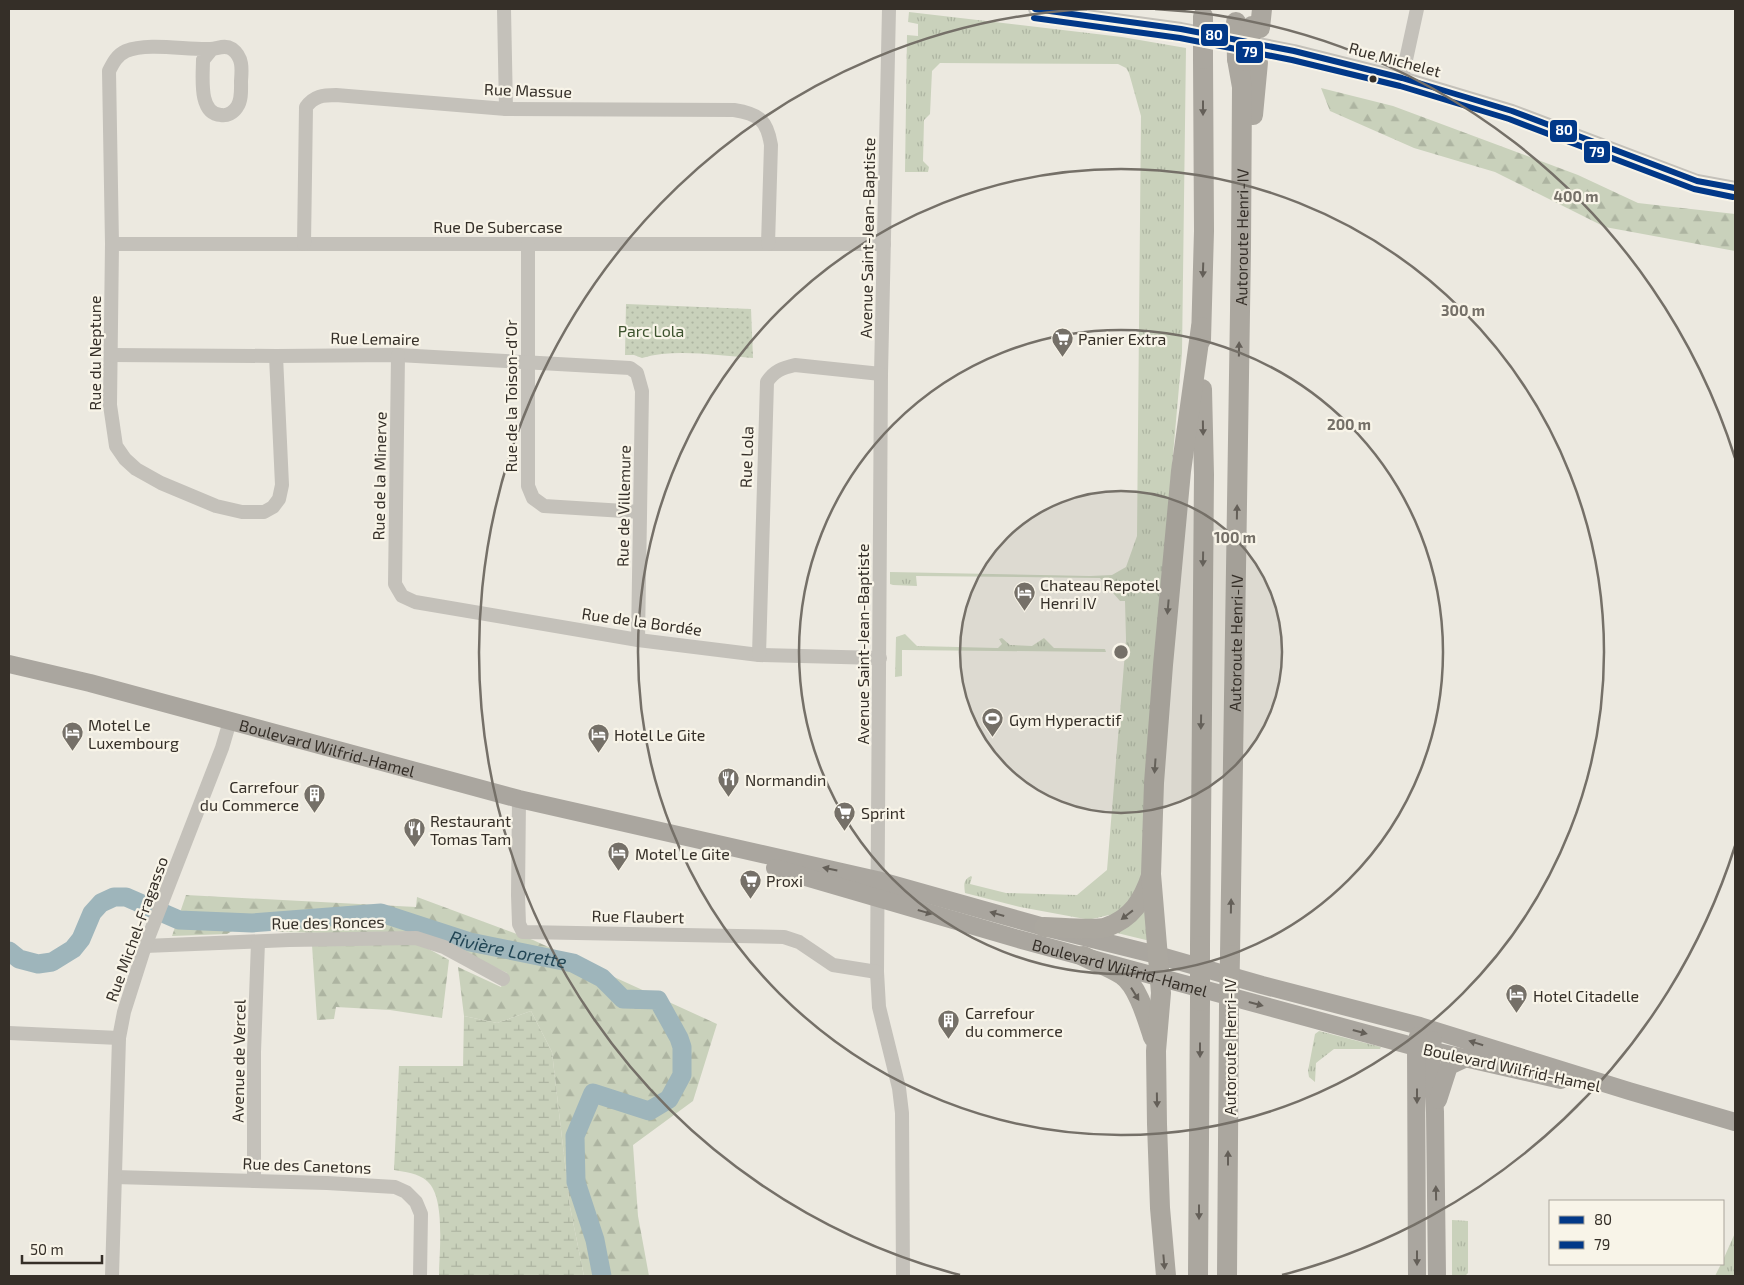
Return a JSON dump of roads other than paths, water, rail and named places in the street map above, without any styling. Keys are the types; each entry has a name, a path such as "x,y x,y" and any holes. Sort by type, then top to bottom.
{"highway":[{"name":"Autoroute Henri-IV","path":"1198,1276 1204,485 1201,327 1204,231 1203,12"},
{"path":"1241,247 1250,17"},
{"name":"Autoroute Henri-IV","path":"1227,1276 1242,87 1247,61"},
{"path":"1166,1276 1160,1208 1156,1051 1160,998 1152,874 1156,746 1181,471 1201,327"},
{"path":"1044,927 1106,927 1133,911 1145,894 1152,874"},
{"path":"1083,956 1126,979 1145,1010 1156,1051"}],"main road":[{"name":"Boulevard Wilfrid-Hamel","path":"9,664 90,683 519,799 877,880 1044,927 1157,955 1262,986 1428,1028 1735,1122"},
{"name":"Boulevard Wilfrid-Hamel","path":"646,828 878,898 1159,977 1423,1048 1544,1077 1629,1091"},
{"path":"1417,1276 1423,1048 1428,1028"},
{"path":"1423,1048 1435,1112 1437,1276"},
{"path":"1435,1112 1449,1066 1466,1058"}],"street":[{"path":"504,9 506,109"},
{"name":"Avenue Saint-Jean-Baptiste","path":"889,9 881,374 877,972 879,1007 899,1088 902,1113 903,1276"},
{"name":"Rue Michelet","path":"1035,9 1180,29 1294,51 1402,78 1512,111 1697,181 1735,188"},
{"path":"1402,78 1417,9"},
{"name":"Rue du Neptune","path":"212,49 203,60 204,104 212,113 227,115 236,109 240,99 240,62 236,53 222,46 212,49 179,47 133,49 121,54 112,63 108,78 112,244 110,405 116,446 124,459 136,469 161,483 216,506 242,512 264,512 273,506 279,499 282,485 276,356"},
{"name":"Rue Massue","path":"304,244 306,107 313,99 322,95 506,109 734,110 750,112 763,121 768,131 771,146 768,244"},
{"name":"Rue De Subercase","path":"112,244 884,244"},
{"name":"Rue de la Toison-d'Or","path":"528,244 528,486 533,498 544,506 640,512"},
{"name":"Rue Lemaire","path":"111,355 398,355 618,366 630,368 637,373"},
{"name":"Rue de la Minerve","path":"398,355 395,584 402,596"},
{"name":"Rue Lola","path":"759,655 767,382 772,374 783,368 795,365 881,374"},
{"name":"Rue de Villemure","path":"637,373 642,391 638,640"},
{"name":"Rue de la Bordée","path":"402,596 415,602 638,640 759,655 880,658"},
{"name":"Rue Michel-Fragasso","path":"112,1276 119,1038 124,1012 145,946 222,748 230,721"},
{"name":"Rue Flaubert","path":"519,799 518,895 519,924 523,932 784,938 799,942 834,965 877,972"},
{"name":"Rue des Ronces","path":"145,946 416,938 444,947 503,979"},
{"name":"Avenue de Vercel","path":"254,1181 254,1052 258,942"},
{"path":"9,1033 119,1038"},
{"name":"Rue des Canetons","path":"115,1177 395,1187 406,1192 416,1202 422,1214 420,1276"}],"waterway":[{"name":"Rivière Lorette","path":"9,951 19,959 38,964 52,962 73,949 81,939 92,913 101,903 114,897 126,897 179,920 252,923 381,913 470,942 573,963 602,978 623,999 658,1000 682,1047 682,1075 669,1099 649,1111 593,1093 575,1136 576,1182 595,1240 602,1276"}],"place":[{"name":"Panier Extra","path":"1062,357"},
{"name":"Chateau Repotel Henri IV","path":"1024,612"},
{"name":"Gym Hyperactif","path":"993,738"},
{"name":"Motel Le Luxembourg","path":"72,752"},
{"name":"Hotel Le Gite","path":"598,753"},
{"name":"Normandin","path":"729,798"},
{"name":"Carrefour du Commerce","path":"315,814"},
{"name":"Sprint","path":"845,831"},
{"name":"Restaurant Tomas Tam","path":"414,848"},
{"name":"Motel Le Gite","path":"619,872"},
{"name":"Proxi","path":"750,899"},
{"name":"Hotel Citadelle","path":"1517,1014"},
{"name":"Carrefour du commerce","path":"949,1040"}],"park label":[{"name":"Parc Lola","path":"651,330"}]}
